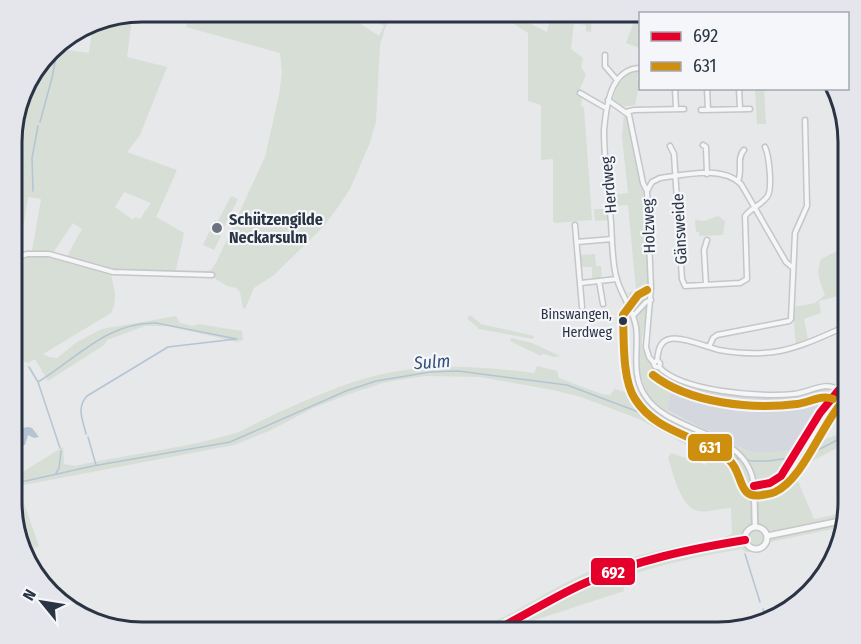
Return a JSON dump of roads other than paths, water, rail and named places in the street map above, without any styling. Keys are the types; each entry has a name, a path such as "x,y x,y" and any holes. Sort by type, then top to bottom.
{"main road":[{"path":"767,536 836,522"},
{"path":"755,527 762,528 767,536 766,543 758,549 748,546 745,540 747,531 755,527"},
{"path":"511,622 578,586 623,568 672,554 745,540"}],"street":[{"path":"605,55 605,66 617,80 630,69 639,68"},
{"name":"Herdweg","path":"617,80 606,108 604,145 617,279 633,316 636,334 636,374 647,399 659,411 724,443 742,456 750,468 754,486 755,527"},
{"path":"675,90 676,109"},
{"path":"707,90 708,110"},
{"path":"739,90 740,109"},
{"path":"580,93 606,108"},
{"path":"608,100 626,112 684,109"},
{"path":"701,110 750,109"},
{"name":"Holzweg","path":"626,112 633,129 646,191 651,300 646,347 649,357 656,362"},
{"path":"709,347 717,335 790,321 795,233 807,206 805,120"},
{"path":"703,144 706,147 707,174"},
{"path":"670,146 673,149 676,176"},
{"path":"754,207 770,192 768,156 765,147"},
{"path":"738,181 740,155 744,150"},
{"path":"646,191 655,180 676,176 722,174 738,181 786,262 792,267"},
{"name":"Gänsweide","path":"676,176 682,282 685,286 740,283 747,279 745,219 754,207"},
{"path":"575,225 582,307"},
{"path":"577,242 612,239"},
{"path":"706,285 704,250 707,240"},
{"path":"22,256 35,253 49,254 113,272 212,275"},
{"path":"580,283 617,279"},
{"path":"599,281 603,304"},
{"path":"633,316 646,302 651,300"},
{"path":"754,486 776,480 786,469 795,452 838,390 827,386 795,394 778,395 702,388 679,381 659,367 655,367 658,349 663,342 670,339 681,339 735,352 776,353 813,342 838,330"}],"water":[{"path":"23,428 32,428 39,437 34,438 28,435 23,445"}],"waterway":[{"path":"40,122 55,60"},
{"path":"33,191 32,158 38,126"},
{"path":"38,382 93,343 107,335 138,324 156,323 237,339"},
{"path":"86,434 81,410 87,396 168,347 236,339"},
{"path":"29,367 38,382 60,448"},
{"name":"Sulm","path":"23,482 93,466 230,442 346,391 376,381 430,372 458,371 567,385 636,411 706,450 734,458 753,461 790,458"},
{"path":"88,437 96,465"},
{"name":"Sulm","path":"797,456 816,451 838,440"},
{"path":"56,473 59,468 61,451"},
{"path":"745,554 760,602"}],"place":[{"name":"Schützengilde Neckarsulm","path":"217,228"},
{"name":"Binswangen, Herdweg","path":"623,321"}]}
